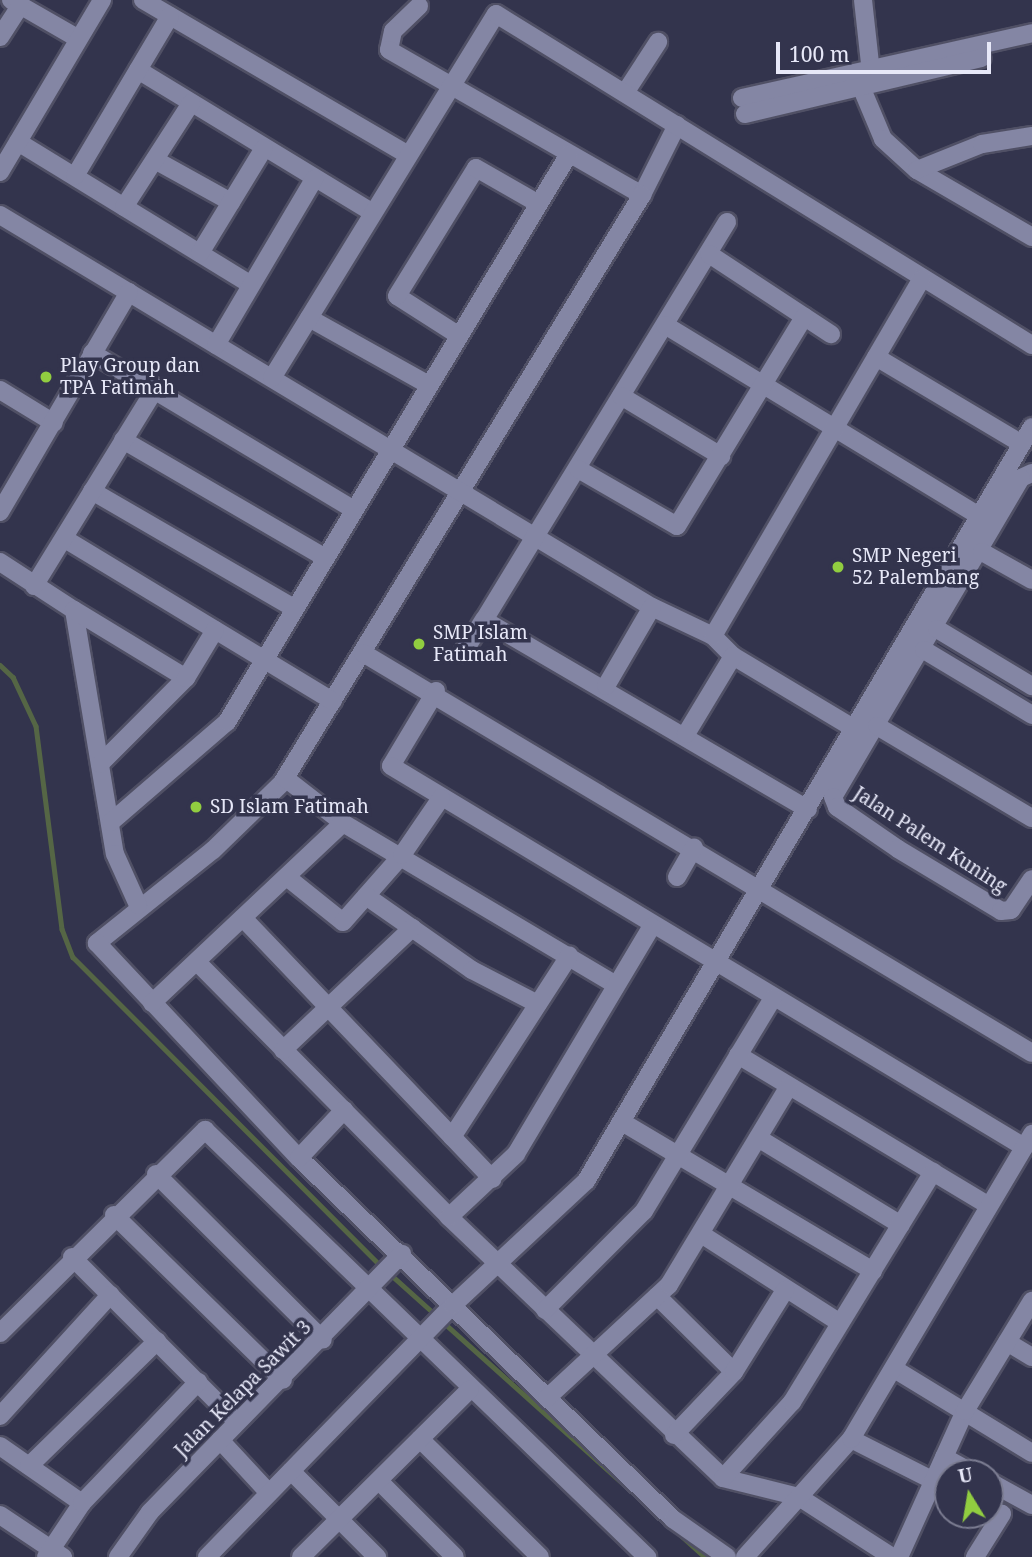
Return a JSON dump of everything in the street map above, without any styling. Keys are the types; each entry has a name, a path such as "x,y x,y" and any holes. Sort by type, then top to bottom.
{"street":[{"path":"0,172 77,38 102,0"},
{"path":"143,0 407,154"},
{"path":"862,89 871,72 863,0"},
{"path":"0,37 16,3 77,38"},
{"path":"419,6 393,31 388,48 642,195"},
{"path":"272,378 449,85 496,14 1032,345"},
{"path":"75,176 170,16"},
{"path":"1032,33 743,106 862,89 1032,44"},
{"path":"625,93 658,42"},
{"path":"138,70 373,213"},
{"path":"862,89 883,139 917,170 1032,237"},
{"path":"124,207 191,103"},
{"path":"677,125 642,195 457,489 363,653 285,778 213,850 138,905 100,938 97,947 299,1158 450,1309 673,1519 727,1557"},
{"path":"917,170 982,144 1032,136"},
{"path":"18,142 251,285"},
{"path":"200,253 264,148"},
{"path":"111,822 227,722 569,153"},
{"path":"155,160 231,202"},
{"path":"458,335 397,296 476,168 537,203"},
{"path":"216,345 314,179"},
{"path":"0,215 652,607 713,636 733,656 855,729"},
{"path":"463,653 727,222"},
{"path":"709,254 831,334"},
{"path":"713,636 922,279"},
{"path":"0,512 129,292"},
{"path":"578,469 677,526 804,317"},
{"path":"309,318 429,385"},
{"path":"666,325 835,425 979,516"},
{"path":"92,354 156,388 354,510"},
{"path":"876,356 1022,444"},
{"path":"34,586 156,388"},
{"path":"0,390 54,423"},
{"path":"621,396 721,456"},
{"path":"207,1557 450,1309 586,1181 712,961 808,809 1032,427"},
{"path":"123,440 324,557"},
{"path":"1032,473 1021,478 982,552 877,726 1032,818"},
{"path":"92,491 294,608"},
{"path":"65,539 333,701"},
{"path":"982,552 1032,580"},
{"path":"0,562 34,586 186,678"},
{"path":"607,686 652,607"},
{"path":"74,610 116,855 138,905"},
{"path":"484,620 607,686 808,809"},
{"path":"937,629 1032,686"},
{"path":"100,764 186,678 215,630"},
{"path":"924,650 1032,715"},
{"path":"363,653 436,691 1032,1052"},
{"path":"686,734 733,656"},
{"path":"436,691 389,763 441,798 773,998 1028,1141 988,1205 896,1370 851,1440 745,1557"},
{"name":"Jalan Palem Kuning","path":"877,726 834,801 898,849 1006,913 1032,878"},
{"path":"285,778 342,823 402,855 616,985"},
{"path":"288,878 339,922 366,897 402,855 441,798"},
{"path":"152,1003 288,878 342,823"},
{"path":"677,877 694,848"},
{"path":"366,897 538,1004"},
{"path":"243,918 492,1179"},
{"path":"449,1217 516,1154 652,926"},
{"path":"283,1050 412,928"},
{"path":"452,1138 569,956"},
{"path":"197,962 449,1217 674,1435 723,1478 799,1497 892,1557"},
{"path":"545,1310 618,1243 679,1158 773,998"},
{"path":"738,1055 988,1205"},
{"path":"547,1398 657,1296 701,1234 789,1086"},
{"path":"299,1158 344,1110"},
{"path":"622,1122 679,1158 731,1183 873,1271"},
{"path":"0,1333 114,1215 205,1130 426,1334 470,1389 647,1557"},
{"path":"758,1138 901,1225"},
{"path":"723,1478 792,1402 933,1172"},
{"path":"156,1174 323,1340"},
{"path":"114,1215 283,1380"},
{"path":"701,1234 840,1323"},
{"path":"72,1257 237,1422"},
{"name":"Jalan Kelapa Sawit 3","path":"118,1557 150,1511 237,1422 323,1340 399,1259"},
{"path":"674,1435 734,1372 785,1290"},
{"path":"0,1416 110,1296"},
{"path":"657,1296 734,1372"},
{"path":"948,1459 944,1457 965,1411 1032,1301"},
{"path":"29,1466 157,1341"},
{"path":"1007,1342 1032,1357"},
{"path":"896,1370 1032,1453"},
{"path":"0,1515 53,1554 82,1503 198,1382"},
{"path":"300,1557 470,1389"},
{"path":"420,1439 540,1557"},
{"path":"220,1440 269,1493"},
{"path":"851,1440 934,1482 899,1557"},
{"path":"0,1446 82,1503"},
{"path":"291,1471 377,1557"},
{"path":"379,1481 455,1557"},
{"path":"1004,1490 1032,1505"},
{"path":"975,1557 993,1529"}],"waterway":[{"path":"0,665 13,677 36,726 62,929 73,957 382,1267"},
{"path":"389,1273 437,1316"},
{"path":"443,1322 637,1496"},
{"path":"675,1530 705,1557"}],"place":[{"name":"Play Group dan TPA Fatimah","path":"46,377"},
{"name":"SMP Negeri 52 Palembang","path":"838,567"},
{"name":"SMP Islam Fatimah","path":"419,644"},
{"name":"SD Islam Fatimah","path":"196,807"}]}
